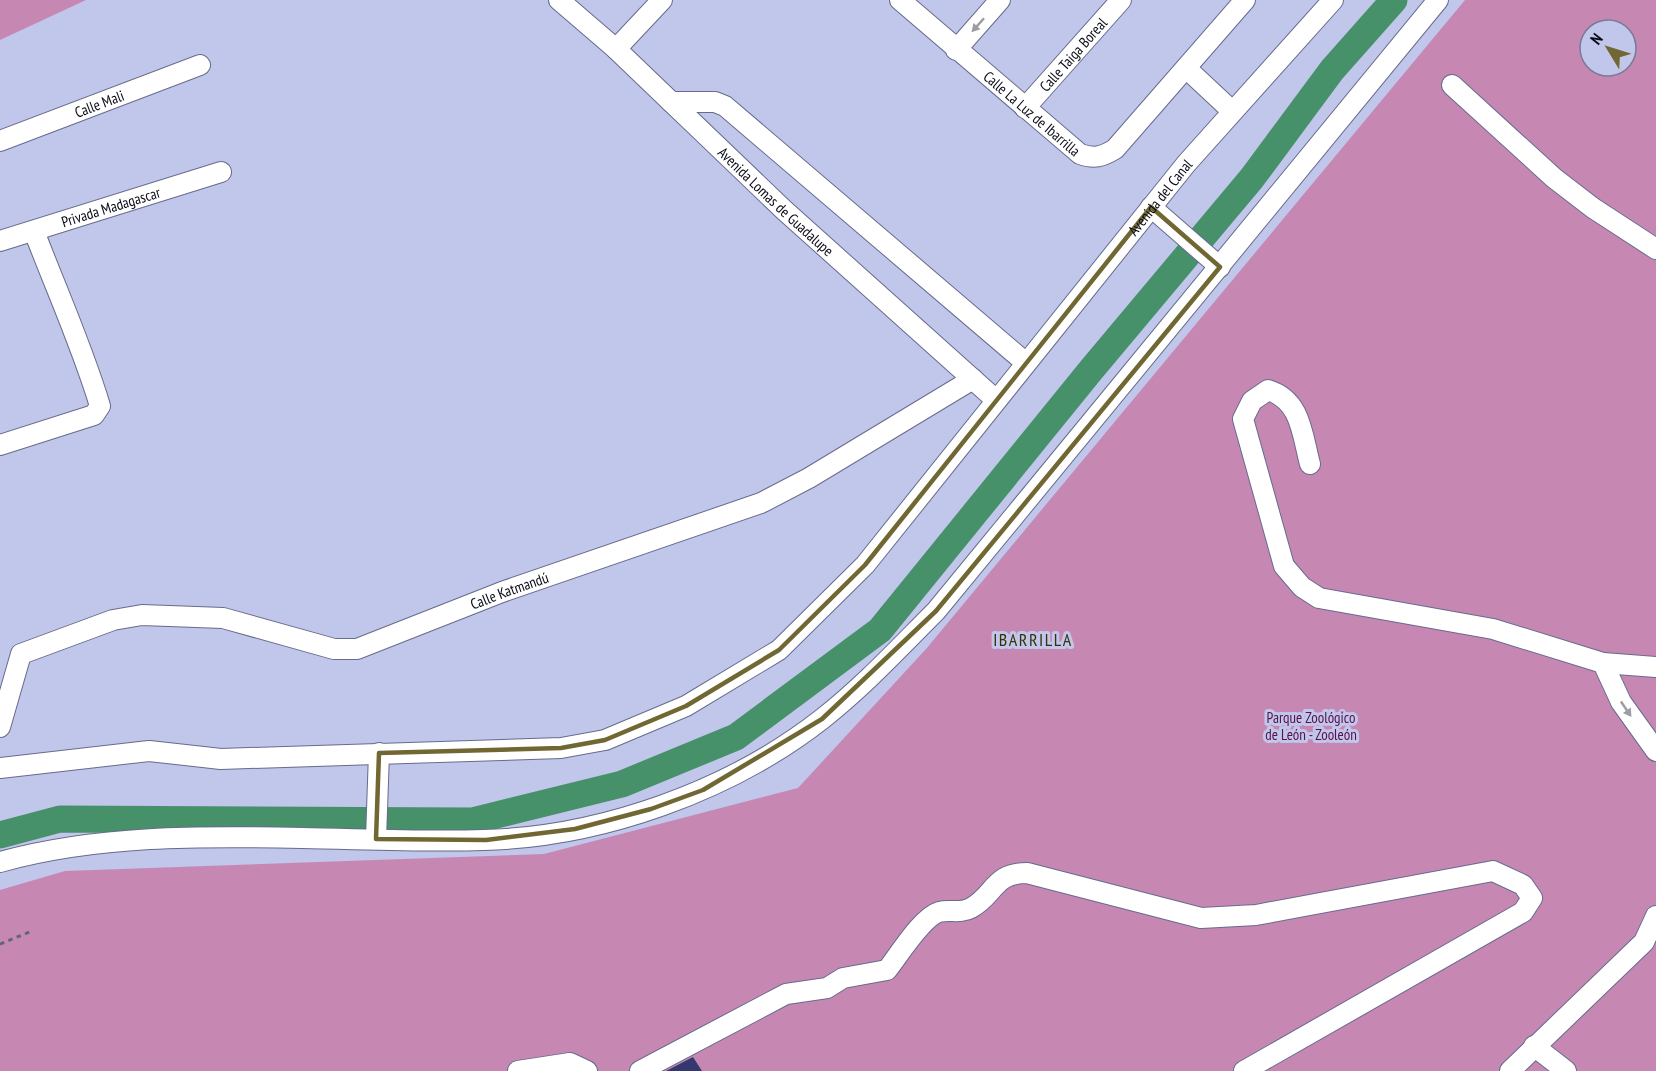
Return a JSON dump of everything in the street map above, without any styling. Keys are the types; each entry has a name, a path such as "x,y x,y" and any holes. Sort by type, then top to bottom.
{"street":[{"name":"Avenida Lomas de Guadalupe","path":"559,0 615,49 784,210 996,400"},
{"path":"615,49 662,0"},
{"name":"Calle La Luz de Ibarrilla","path":"900,0 1080,154 1091,158 1103,157 1115,149 1245,0"},
{"path":"956,50 1000,0"},
{"name":"Calle Taiga Boreal","path":"1025,108 1121,0"},
{"name":"Avenida del Canal","path":"0,768 149,751 221,759 379,760 561,748 605,740 686,706 779,650 865,565 1151,207 1232,111 1333,0"},
{"path":"0,862 75,844 377,831 486,840 575,829 651,809 703,790 767,756 822,719 884,664 936,611 1215,263 1438,0"},
{"name":"Calle Mali","path":"0,141 200,65"},
{"path":"1186,68 1232,111"},
{"path":"1452,86 1554,178 1593,208 1656,249"},
{"path":"671,102 715,102 725,106 1026,363"},
{"name":"Privada Madagascar","path":"0,241 221,171"},
{"path":"1151,207 1215,263"},
{"path":"0,445 93,415 100,406 84,354 73,334 34,231"},
{"name":"Calle Katmandú","path":"0,727 21,654 112,620 142,615 223,618 334,650 357,649 502,592 761,503 809,478 973,379"},
{"path":"1310,464 1294,406 1282,394 1268,390 1252,401 1243,419 1284,566 1302,587 1319,598 1492,629 1603,663 1656,667"},
{"path":"1603,663 1621,702 1656,751"},
{"path":"377,831 379,760"},
{"path":"640,1071 786,994 827,988 843,978 887,970 926,920 939,912 961,912 973,908 999,880 1012,873 1027,873 1201,918 1256,915 1493,871 1523,885 1532,898 1524,912 1245,1071"},
{"path":"1510,1071 1644,942 1656,916"},
{"path":"1534,1046 1566,1071"},
{"path":"518,1071 570,1063 587,1071"}],"path":[{"path":"0,944 32,931"}],"highlighted area":[{"path":"1151,207 1220,267 936,611 822,719 703,790 651,809 575,829 486,840 376,839 379,753 561,748 605,740 686,706 779,650 865,565"}],"green space":[{"path":"0,0 86,0 0,40"},
{"name":"Parque Zoológico de León - Zooleón","path":"1465,0 1656,0 1656,1071 0,1071 0,890 65,871 544,854 798,788 926,649"}],"building":[{"path":"693,1057 702,1071 666,1071"}],"waterway":[{"path":"0,835 60,819 472,821 622,784 736,737 880,630 1091,370 1252,178 1332,70 1394,0"}],"district":[{"name":"IBARRILLA","path":"1033,639"}]}
